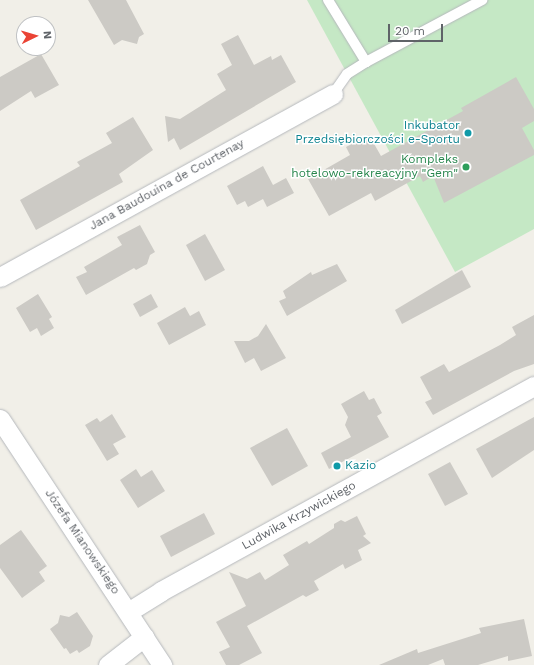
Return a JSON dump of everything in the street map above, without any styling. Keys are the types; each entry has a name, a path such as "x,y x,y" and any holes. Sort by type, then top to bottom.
{"street":[{"name":"Jana Baudouina de Courtenay","path":"0,277 333,94"},
{"name":"Ludwika Krzywickiego","path":"128,612 161,591 534,386"},
{"name":"Józefa Mianowskiego","path":"0,419 162,665"},
{"path":"108,665 144,637"}],"lane":[{"path":"333,94 347,74 366,62 482,0"},
{"path":"334,2 366,62"}],"green space":[{"name":"Kompleks hotelowo-rekreacyjny \"Gem\"","path":"307,0 534,0 534,229 455,272"}],"building":[{"path":"88,0 126,0 144,34 139,37 137,44 122,40 114,45"},
{"path":"238,35 254,65 271,56 272,60 281,55 296,82 180,150 174,138 168,142 165,116 180,119 226,90 217,74 232,65 221,44"},
{"path":"37,56 42,56 59,85 35,98 31,91 0,111 0,77"},
{"path":"516,77 534,109 534,121 522,128 534,150 534,155 444,203 433,176 423,182 420,176 375,201 371,193 329,216 308,179 350,155 346,147 369,135 381,156 463,111 461,108"},
{"path":"133,117 153,150 119,174 123,182 36,230 20,200 80,166 77,162 112,143 106,133"},
{"path":"263,166 273,185 286,178 294,193 267,207 263,199 248,207 245,201 237,205 227,186"},
{"path":"140,225 155,252 150,255 147,264 136,270 134,268 86,295 76,277 87,272 84,267 122,245 117,237"},
{"path":"205,234 225,270 205,281 186,245"},
{"path":"337,264 347,281 287,316 279,301 286,298 283,291 311,272 312,275"},
{"path":"462,270 471,287 402,324 395,310"},
{"path":"38,294 52,317 49,319 54,328 41,336 37,328 30,332 16,308"},
{"path":"151,294 158,307 140,317 133,304"},
{"path":"185,307 190,316 199,311 206,325 169,345 157,323"},
{"path":"534,315 534,364 514,371 433,415 425,402 432,399 420,377 444,364 449,372 500,345 516,335 512,327"},
{"path":"266,324 286,358 261,371 254,358 245,363 234,341 249,341 258,336"},
{"path":"364,391 369,400 374,398 382,413 377,416 389,437 329,469 321,453 351,437 345,425 348,417 341,404"},
{"path":"112,414 126,437 113,444 119,454 107,461 85,425 97,418 100,422"},
{"path":"534,417 534,450 492,478 476,449"},
{"path":"287,428 308,466 272,486 250,448"},
{"path":"450,462 468,494 445,506 428,474"},
{"path":"136,469 141,477 152,470 165,491 138,508 120,480"},
{"path":"204,513 215,534 171,557 160,536"},
{"path":"357,516 366,534 363,536 371,543 358,550 362,560 345,569 343,564 314,581 319,590 306,597 303,595 247,626 262,653 239,665 226,665 219,652 230,647 216,622 246,606 229,572 247,579 260,572 265,580 289,565 283,555 307,541 309,544 334,528 334,524 341,520 345,522"},
{"path":"21,530 47,566 39,572 45,581 22,598 0,568 0,545"},
{"path":"77,612 93,636 90,646 79,653 77,650 70,654 66,648 64,649 50,629 58,623 60,615 69,617"},
{"path":"524,619 532,656 508,661 508,656 478,665 445,665 443,659 428,665 379,665 417,649 418,653 481,633 479,628"}],"place":[{"name":"Inkubator Przedsiębiorczości e-Sportu","path":"468,133"},
{"name":"Kompleks hotelowo-rekreacyjny \"Gem\"","path":"466,167"},
{"name":"Kazio","path":"337,466"}]}
